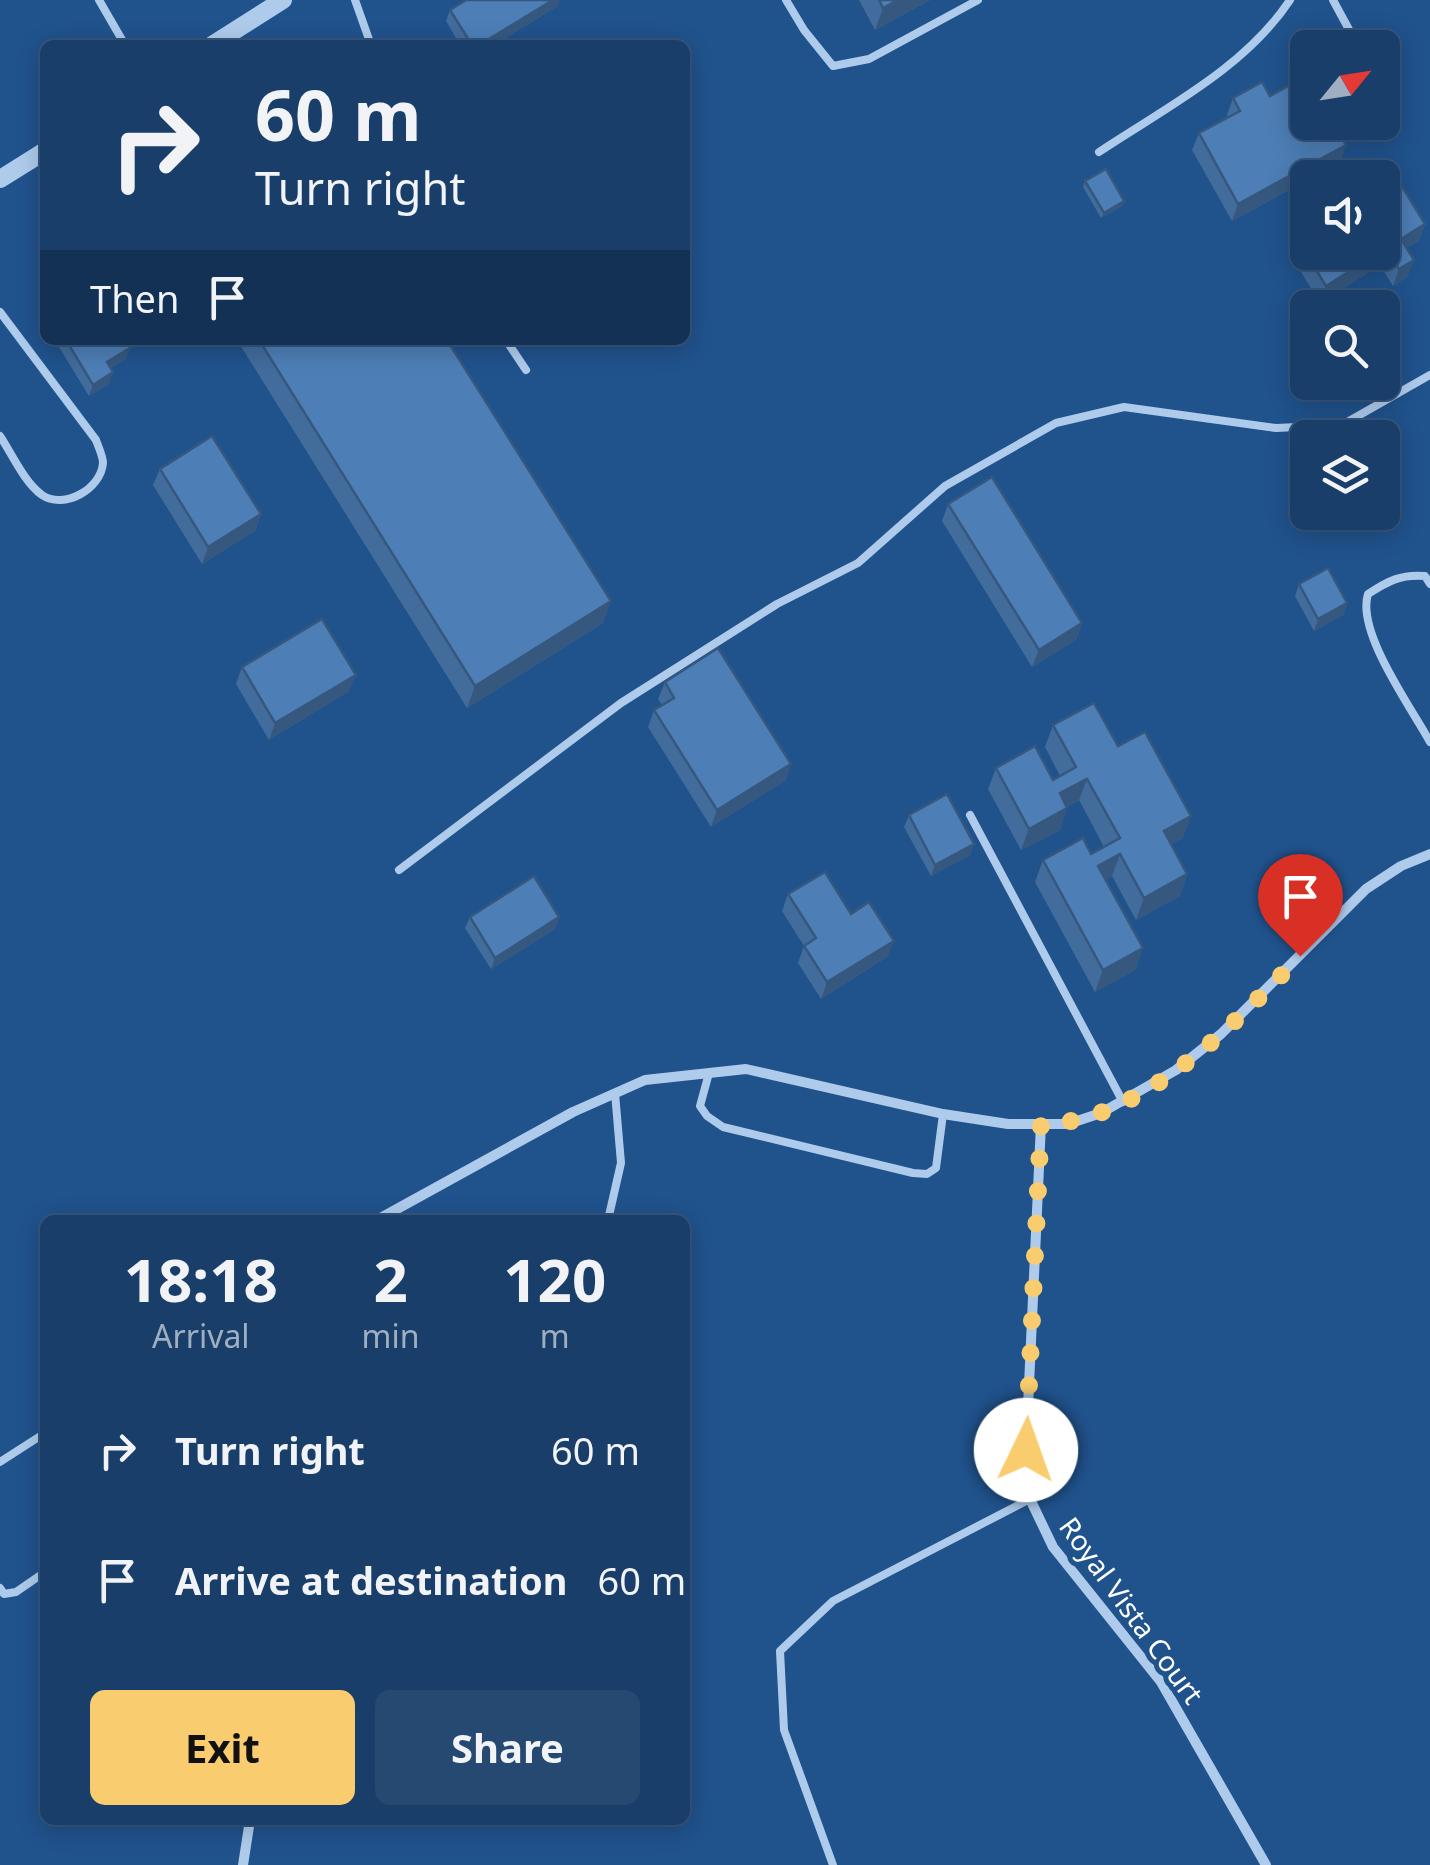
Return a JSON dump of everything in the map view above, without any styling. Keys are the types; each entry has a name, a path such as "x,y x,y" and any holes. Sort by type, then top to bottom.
{"street":[{"path":"220,40 283,0"},
{"path":"0,179 40,153"},
{"path":"386,1215 573,1112 645,1080 746,1069 943,1114 1008,1124 1068,1124 1123,1102 1176,1070 1222,1034 1366,889 1401,866 1430,854"},
{"name":"Royal Vista Court","path":"1041,1124 1026,1450 1030,1499 1053,1548 1162,1682 1266,1865"},
{"path":"243,1865 249,1825"}],"lane":[{"path":"99,0 122,40"},
{"path":"355,0 369,40"},
{"path":"786,0 833,66 870,59 978,0"},
{"path":"1099,152 1226,69 1290,0"},
{"path":"1333,0 1349,30"},
{"path":"0,312 96,440 103,462 96,481 78,496 57,501 42,494 0,436"},
{"path":"509,345 526,370"},
{"path":"399,870 621,703 777,604 858,563 945,486 1056,423 1124,408 1276,428 1342,425 1430,375"},
{"path":"1430,584 1425,576 1404,574 1368,594 1365,616 1374,640 1430,742"},
{"path":"970,815 1123,1102"},
{"path":"708,1072 700,1106 706,1116 723,1127 914,1173 927,1174 936,1168 943,1114"},
{"path":"609,1215 621,1163 615,1093"},
{"path":"0,1462 40,1437"},
{"path":"833,1865 784,1730 780,1651 833,1601 1030,1499"},
{"path":"0,1588 4,1594 16,1592 40,1575"}],"building":[{"path":"466,0 553,0 487,40 469,40 450,10"},
{"path":"879,0 898,0 883,8"},
{"path":"1262,82 1270,96 1290,85 1290,140 1343,140 1346,145 1319,160 1290,160 1290,176 1238,204 1199,133 1240,111 1233,98"},
{"path":"1106,169 1124,201 1104,213 1085,181"},
{"path":"1403,188 1425,224 1401,239 1414,260 1400,268 1400,190"},
{"path":"1316,270 1351,270 1326,286"},
{"path":"69,345 128,345 130,348 107,362 113,372 93,385"},
{"path":"262,345 450,345 611,601 475,686"},
{"path":"212,436 261,514 208,547 160,469"},
{"path":"992,477 1082,623 1039,650 948,504"},
{"path":"1328,568 1347,603 1318,619 1299,584"},
{"path":"322,619 356,675 275,723 242,667"},
{"path":"718,648 791,764 717,810 654,710 674,698 665,682"},
{"path":"1094,703 1118,746 1145,732 1191,816 1164,831 1187,874 1144,898 1120,854 1098,866 1143,948 1103,970 1043,860 1083,838 1091,854 1120,838 1087,779 1060,793 1067,808 1029,829 996,768 1035,746 1053,780 1076,767 1053,725"},
{"path":"947,794 974,844 935,865 909,815"},
{"path":"825,872 851,914 869,902 894,941 827,982 804,946 816,938 788,894"},
{"path":"534,876 559,917 495,958 470,917"}],"route":[{"path":"1026,1450 1041,1124 1068,1124 1101,1113 1176,1070 1222,1034 1300,956"}]}
